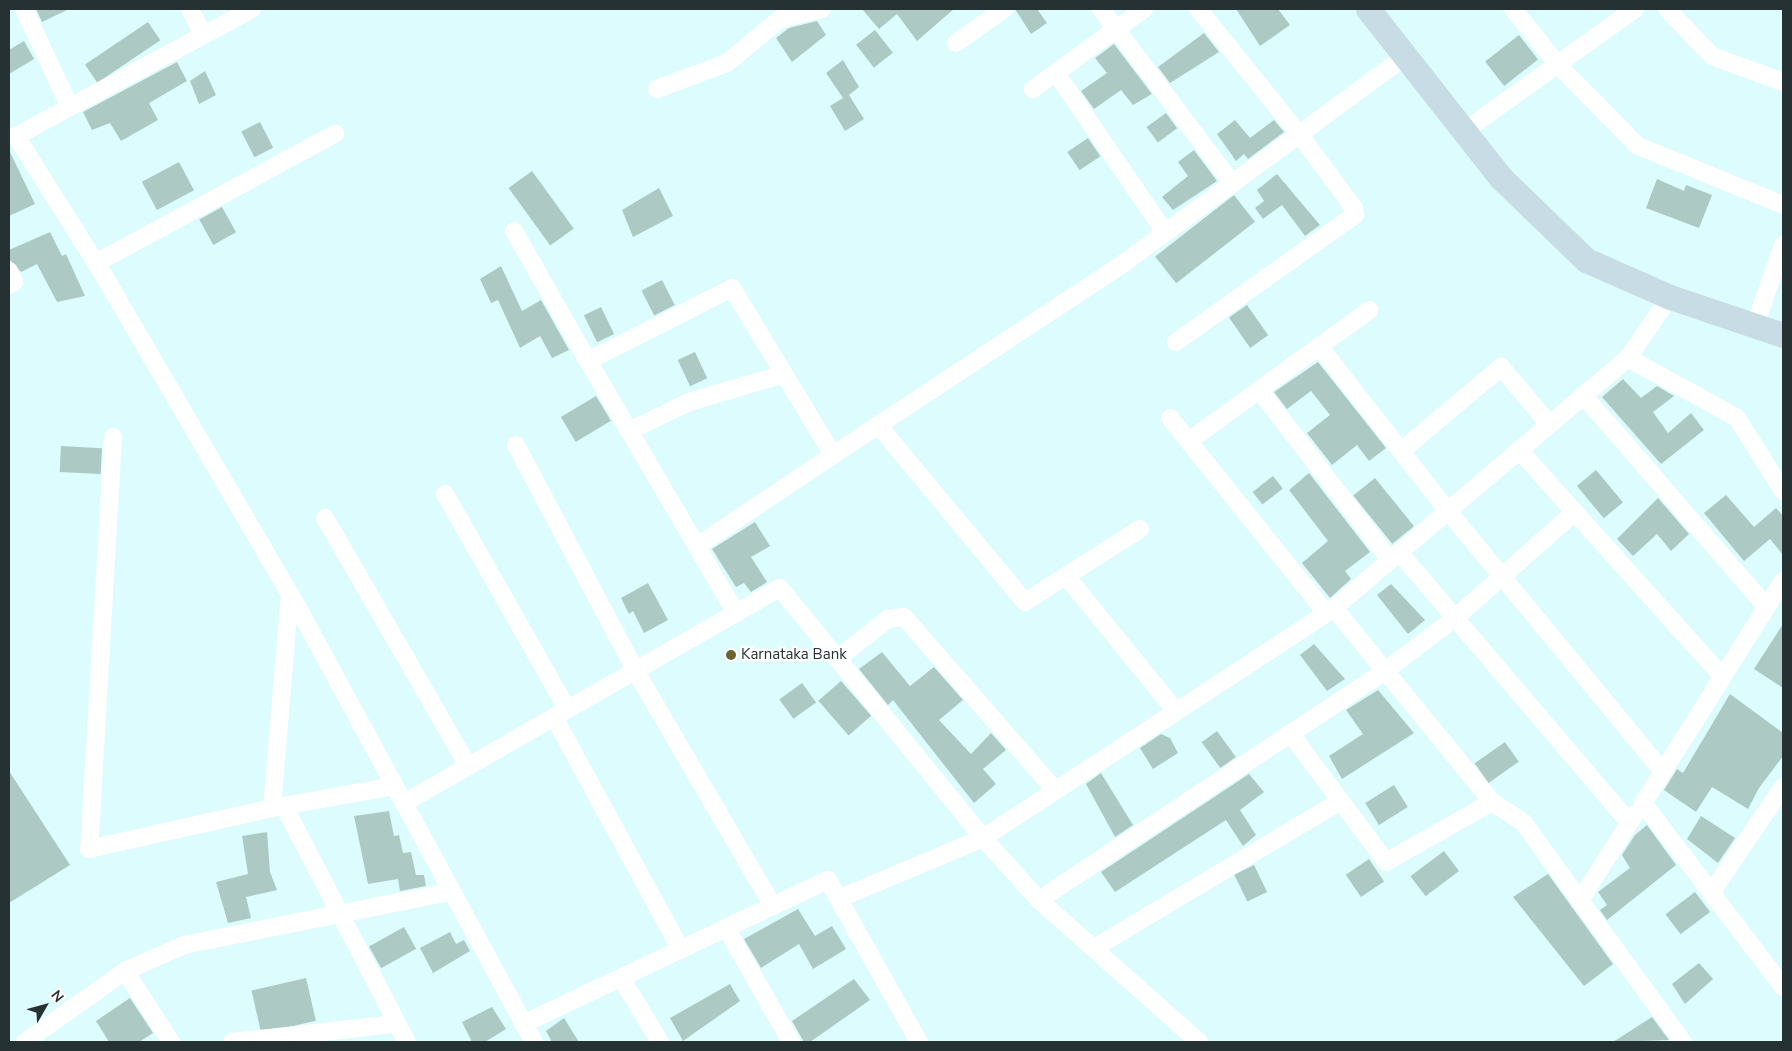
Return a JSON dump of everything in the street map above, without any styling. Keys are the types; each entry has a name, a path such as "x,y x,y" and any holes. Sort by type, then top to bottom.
{"street":[{"path":"24,9 70,107"},
{"path":"190,9 203,35"},
{"path":"252,9 16,136 96,263 290,594 404,803 450,892 534,1042"},
{"path":"657,89 727,63 780,19 822,9"},
{"path":"956,44 1004,9"},
{"path":"1101,9 1232,183"},
{"path":"1034,89 1144,9"},
{"path":"1176,342 1355,215 1354,208 1299,134 1198,9"},
{"path":"1368,9 1463,132 1534,213 1586,260 1670,297 1783,335"},
{"path":"1514,9 1557,64 1638,146 1783,205"},
{"path":"1463,132 1635,9"},
{"path":"1667,9 1712,56 1783,82"},
{"path":"697,546 1165,232 1406,56"},
{"path":"1056,73 1165,232"},
{"path":"96,263 335,134"},
{"path":"514,231 736,613"},
{"path":"1755,325 1783,245"},
{"path":"9,271 14,282 9,284"},
{"path":"588,361 732,288 834,455"},
{"path":"838,899 983,838 1174,710 1330,610 1628,358 1670,297"},
{"path":"1190,442 1369,310"},
{"path":"1320,346 1448,510 1662,771"},
{"path":"1628,358 1737,418 1783,492"},
{"path":"1401,451 1501,366 1549,424"},
{"path":"630,431 689,402 784,374"},
{"path":"1260,391 1395,556 1456,618 1629,822"},
{"path":"1583,396 1765,605"},
{"path":"1170,418 1330,610 1385,671 1492,802 1523,822 1581,899 1683,1042"},
{"path":"878,425 1026,602 1140,530"},
{"path":"113,437 89,849 278,807 394,786"},
{"path":"516,445 635,670 773,906"},
{"path":"1519,450 1722,676"},
{"path":"445,494 561,713 680,950"},
{"path":"1039,900 1385,671 1456,618 1575,512"},
{"path":"325,518 468,766"},
{"path":"1066,576 1174,710"},
{"path":"1581,899 1765,605 1783,580"},
{"path":"404,803 780,588 983,838 1039,900 1200,1042"},
{"path":"290,594 278,807 340,915 407,1042"},
{"path":"837,659 888,619 904,617 913,622 1054,789"},
{"path":"1290,734 1386,862 1492,802"},
{"path":"1711,893 1783,787"},
{"path":"1094,948 1341,801"},
{"path":"1642,803 1783,987"},
{"path":"523,1024 828,880 919,1042"},
{"path":"25,1042 125,971 199,940 340,915 450,892"},
{"path":"726,928 791,1042"},
{"path":"125,971 171,1042"},
{"path":"621,978 660,1042"},
{"path":"232,1042 284,1040 396,1024"}],"building":[{"path":"36,9 69,9 42,22"},
{"path":"862,9 954,9 917,41 897,14 879,29"},
{"path":"1015,9 1037,9 1047,23 1031,34"},
{"path":"1236,9 1278,9 1290,25 1260,46"},
{"path":"817,21 826,35 792,62 776,38 789,28"},
{"path":"148,22 160,40 97,83 85,64"},
{"path":"875,30 893,53 874,68 856,45"},
{"path":"1204,33 1219,52 1170,83 1158,67"},
{"path":"1519,35 1538,59 1504,86 1485,61"},
{"path":"24,41 34,59 9,74 9,50"},
{"path":"1114,44 1152,94 1133,105 1121,90 1094,109 1081,91 1107,73 1095,58"},
{"path":"843,60 859,87 849,95 864,119 845,131 830,106 843,98 826,73"},
{"path":"177,62 187,81 149,103 158,120 121,141 110,123 92,130 83,112"},
{"path":"205,71 216,95 199,104 190,81"},
{"path":"1166,113 1177,128 1158,142 1147,127"},
{"path":"1235,120 1250,138 1274,120 1284,132 1248,159 1244,154 1236,161 1217,134"},
{"path":"260,122 273,148 254,157 241,132"},
{"path":"1088,138 1100,156 1080,170 1067,152"},
{"path":"9,150 35,204 9,216"},
{"path":"1194,150 1217,181 1173,210 1162,197 1188,176 1178,162"},
{"path":"179,162 194,190 157,210 142,182"},
{"path":"532,171 574,228 550,245 509,188"},
{"path":"1277,174 1320,225 1305,236 1282,205 1263,219 1255,208 1264,201 1257,190"},
{"path":"1657,179 1684,191 1686,185 1712,195 1699,228 1646,208"},
{"path":"659,188 673,216 633,237 622,210"},
{"path":"1234,195 1255,222 1176,283 1155,257"},
{"path":"222,207 236,232 213,245 199,220"},
{"path":"50,232 62,256 66,254 85,296 57,302 37,264 21,272 10,260 9,250"},
{"path":"501,266 522,311 541,300 569,350 552,358 540,336 520,348 498,300 491,303 480,279"},
{"path":"662,280 675,305 654,315 642,290"},
{"path":"1247,305 1268,335 1250,348 1229,318"},
{"path":"601,307 614,334 597,342 584,315"},
{"path":"695,352 707,378 690,386 678,360"},
{"path":"1318,362 1386,448 1369,461 1357,445 1332,465 1307,433 1330,415 1311,391 1287,409 1274,392"},
{"path":"1623,379 1641,398 1657,386 1674,396 1653,412 1668,433 1691,413 1704,430 1661,464 1602,397"},
{"path":"596,396 611,421 576,442 561,417"},
{"path":"61,446 102,448 101,474 60,472"},
{"path":"1596,470 1623,502 1604,518 1577,486"},
{"path":"1309,473 1370,552 1345,571 1351,579 1330,598 1302,563 1328,541 1289,490"},
{"path":"1273,476 1283,489 1262,505 1253,492"},
{"path":"1375,478 1414,526 1392,544 1353,496"},
{"path":"1726,495 1754,527 1776,508 1783,516 1783,555 1770,539 1744,561 1704,513"},
{"path":"1658,498 1689,534 1671,551 1657,534 1633,556 1617,539"},
{"path":"755,522 770,546 751,557 767,582 751,592 744,583 736,587 712,549"},
{"path":"648,583 668,620 644,633 633,611 629,614 621,598"},
{"path":"1391,584 1425,620 1408,634 1377,595"},
{"path":"1783,624 1783,688 1754,669"},
{"path":"1314,644 1345,679 1327,691 1300,655"},
{"path":"882,652 910,686 934,667 963,700 939,720 971,754 991,733 1006,750 983,769 996,784 974,803 893,700 888,705 859,669"},
{"path":"841,681 871,716 849,735 818,701"},
{"path":"802,683 816,702 793,719 779,699"},
{"path":"1378,690 1414,733 1342,779 1329,756 1363,734 1346,710"},
{"path":"1730,694 1783,733 1783,756 1759,788 1748,809 1712,787 1696,812 1664,790 1677,769 1683,773"},
{"path":"1217,731 1236,757 1220,768 1202,742"},
{"path":"1161,734 1170,738 1178,753 1153,769 1140,748"},
{"path":"1505,742 1519,762 1488,783 1475,763"},
{"path":"9,771 70,865 9,903"},
{"path":"1101,773 1133,825 1115,837 1086,784"},
{"path":"1249,774 1264,792 1240,810 1256,835 1243,846 1226,820 1115,892 1101,872"},
{"path":"1394,785 1408,807 1379,825 1365,803"},
{"path":"389,811 394,836 399,835 403,853 411,852 416,875 424,875 426,886 400,891 398,879 368,884 354,816"},
{"path":"1701,816 1735,838 1718,863 1687,839"},
{"path":"1647,825 1676,865 1607,920 1600,910 1607,905 1598,892 1630,868 1622,855 1635,835"},
{"path":"267,832 270,872 277,890 246,897 251,918 228,923 216,882 248,874 242,836"},
{"path":"1444,851 1459,871 1426,896 1410,876"},
{"path":"1369,859 1384,881 1361,897 1346,875"},
{"path":"1254,865 1267,892 1247,902 1234,875"},
{"path":"1548,874 1613,964 1584,986 1513,897"},
{"path":"1695,892 1710,912 1680,934 1665,914"},
{"path":"798,909 815,936 832,926 846,949 813,969 799,944 761,968 744,939"},
{"path":"404,927 416,949 381,968 369,946"},
{"path":"450,932 456,944 464,940 470,951 433,973 420,948"},
{"path":"1699,963 1713,979 1685,1004 1672,984"},
{"path":"306,978 316,1021 261,1033 251,991"},
{"path":"854,979 870,1000 810,1042 804,1042 792,1021"},
{"path":"730,984 740,1001 683,1041 670,1018"},
{"path":"130,998 153,1033 139,1042 109,1042 96,1021"},
{"path":"492,1007 506,1029 485,1042 472,1042 462,1022"},
{"path":"1652,1017 1669,1040 1613,1042"},
{"path":"564,1018 579,1042 552,1042 546,1031"}],"place":[{"name":"Karnataka Bank","path":"731,655"}]}
